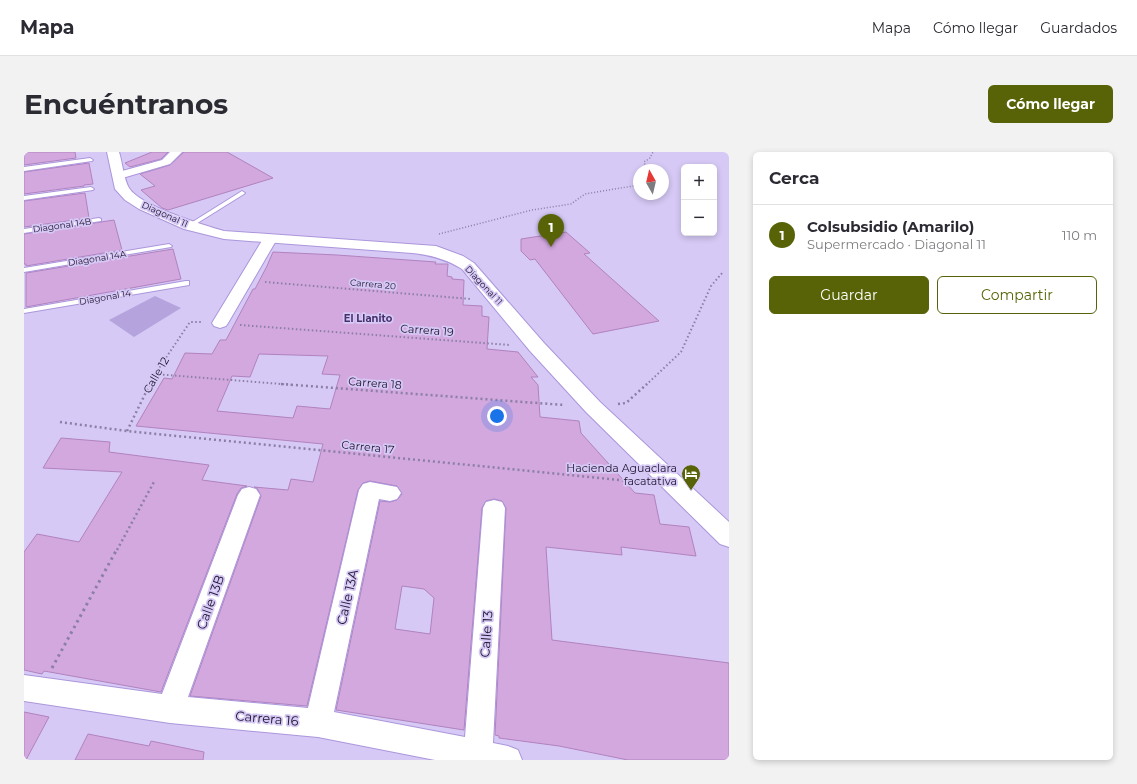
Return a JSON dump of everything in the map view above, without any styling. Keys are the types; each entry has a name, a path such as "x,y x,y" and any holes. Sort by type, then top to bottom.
{"street":[{"name":"Diagonal 11","path":"114,152 122,189 130,197 144,206 189,226 224,235 270,240 412,248 436,251 457,259 468,266 536,346 593,407 729,537"},
{"path":"119,175 166,162 176,152"},
{"path":"220,323 270,240"},
{"name":"Calle 13A","path":"318,723 370,490 390,493"},
{"name":"Calle 13B","path":"170,709 249,495"},
{"name":"Calle 13","path":"478,758 494,508"},
{"name":"Carrera 16","path":"31,690 170,709 318,723 478,758 508,760"}],"lane":[{"path":"24,169 90,160"},
{"path":"24,198 91,189"},
{"path":"189,226 242,193"},
{"name":"Diagonal 14B","path":"24,231 99,220"},
{"name":"Diagonal 14A","path":"24,270 169,246"},
{"name":"Diagonal 14","path":"24,311 186,283"}],"path":[{"path":"645,164 644,162 650,158 653,152"},
{"path":"412,248 430,236 463,229 532,210 570,204 585,194 633,186"},
{"name":"Carrera 18","path":"155,374 593,407 626,403 681,352 711,286 723,272"},
{"name":"Carrera 20","path":"246,281 499,301"},
{"name":"Calle 12","path":"127,431 155,374 190,322"},
{"name":"Carrera 19","path":"220,323 536,346"},
{"name":"Carrera 17","path":"60,422 127,431 675,485"},
{"path":"31,690 155,480"}],"shaded area":[{"path":"155,296 181,308 134,337 109,320"}],"building":[{"path":"24,152 75,152 76,158 24,165"},
{"path":"152,152 168,152 161,159 130,167 125,163"},
{"path":"184,152 227,152 273,178 168,210 162,208 141,190 155,186 140,174 170,165"},
{"path":"89,163 93,184 24,194 24,172"},
{"path":"85,193 89,218 24,227 24,201"},
{"path":"114,220 122,250 26,266 26,264 24,264 24,234"},
{"path":"566,232 590,253 584,254 659,321 593,334 535,259 530,260 521,251 521,239"},
{"path":"173,249 181,279 26,307 26,273"},
{"path":"273,252 436,262 435,264 448,264 447,276 452,277 452,279 464,280 463,305 482,306 482,316 489,317 487,349 518,352 538,377 531,377 538,385 540,417 579,421 581,433 635,493 654,495 660,524 689,527 696,556 621,547 622,555 546,547 552,640 729,663 729,760 628,760 559,746 499,738 499,736 495,735 506,508 502,501 494,499 486,501 482,508 464,730 336,710 380,501 390,502 397,500 402,494 397,486 370,481 363,483 358,490 307,706 190,696 261,496 257,488 254,487 288,490 291,479 313,482 323,444 136,426 164,378 172,379 185,353 212,354 220,340 226,340 267,266","holes":["259,354 328,356 322,374 340,375 330,409 297,406 293,418 217,411 232,376 250,377","402,586 424,589 434,598 430,634 395,629"]},
{"path":"61,438 110,442 109,452 209,465 202,480 247,486 241,488 237,494 161,692 44,671 42,674 24,670 24,552 37,534 79,542 122,472 43,468"},
{"path":"24,712 49,717 26,760 24,760"},
{"path":"88,734 149,746 151,741 204,752 203,760 75,760"}],"place":[{"name":"Colsubsidio (Amarilo)","path":"551,247"},
{"name":"Hacienda Aguaclara facatativa","path":"691,491"}],"district":[{"name":"El Llanito","path":"368,318"}]}
